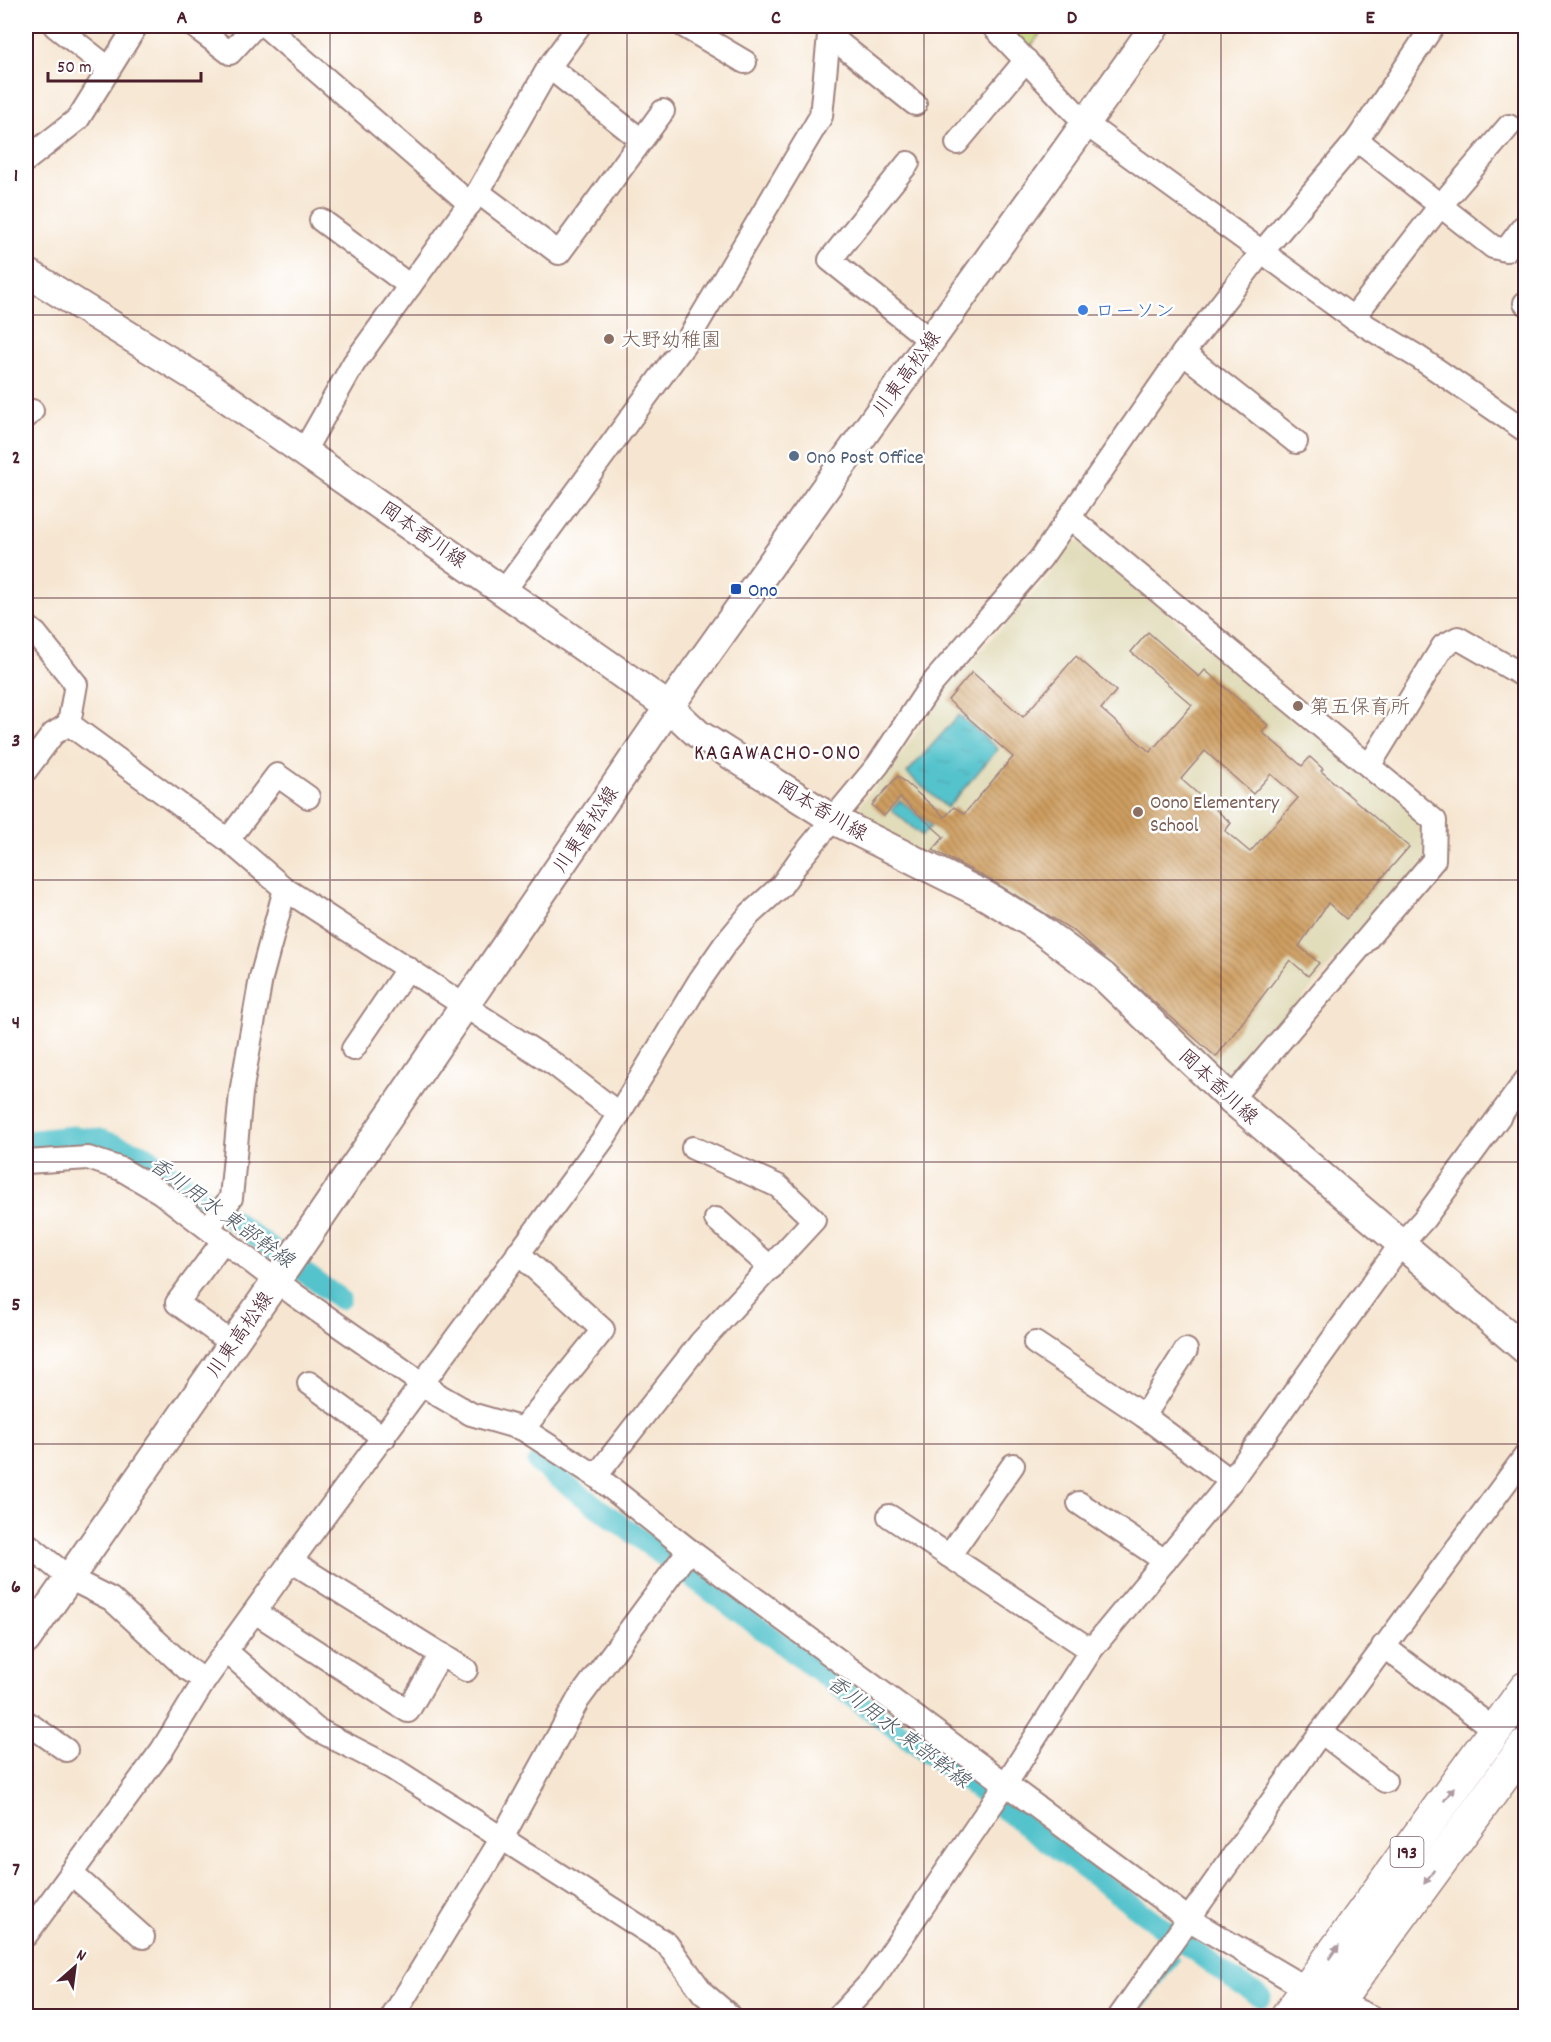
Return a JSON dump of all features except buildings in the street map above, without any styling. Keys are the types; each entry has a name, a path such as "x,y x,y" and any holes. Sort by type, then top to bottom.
{"highway":[{"name":"193","path":"1324,2002 1495,1730 1526,1688"},
{"name":"193","path":"1288,2016 1324,2002 1526,1745"}],"main road":[{"name":"川東高松線","path":"26,1640 233,1344 669,707 1155,26"},
{"name":"岡本香川線","path":"26,272 205,383 669,707 698,734 834,820 986,896 1033,924 1103,976 1231,1099 1526,1350"}],"street":[{"path":"55,26 108,67"},
{"path":"26,160 78,119 108,67 136,26"},
{"path":"194,26 230,53 255,26"},
{"path":"265,26 474,198 559,253 663,111"},
{"path":"304,452 354,363 474,198 549,67 579,26"},
{"path":"684,26 745,62"},
{"path":"993,26 1086,124 1353,318 1522,422"},
{"path":"26,1935 162,1750 205,1680 384,1438 421,1383 604,1138 725,944 750,914 781,886 800,859 878,765 931,685 1034,567 1183,353 1262,252 1357,140 1433,26"},
{"path":"832,30 915,104"},
{"path":"504,591 687,341 821,116 832,30"},
{"path":"957,143 1026,60"},
{"path":"549,67 642,140"},
{"path":"1353,318 1440,206 1509,126"},
{"path":"1357,140 1493,247 1506,250 1523,227"},
{"path":"908,163 830,261 930,340"},
{"path":"321,220 410,286"},
{"path":"1183,353 1296,442"},
{"path":"1070,517 1435,821 1434,860 1231,1099"},
{"path":"26,626 36,634 76,684 69,724 53,734 26,770"},
{"path":"1369,766 1443,646 1458,638 1524,676 1526,672"},
{"path":"69,724 228,840 285,889 554,1064 619,1114"},
{"path":"228,840 277,775 308,797"},
{"path":"233,1344 177,1303 231,1198 247,1058 261,978 285,889"},
{"path":"353,1049 408,968"},
{"path":"839,2016 872,1981 1005,1785 1091,1650 1231,1481 1401,1244 1424,1219 1524,1085"},
{"path":"596,1476 701,1342 813,1220 778,1186 693,1148"},
{"path":"26,1162 88,1158 121,1169 160,1192 295,1295 421,1383 471,1414 523,1429 596,1476 688,1550 1190,1920 1324,2002 1369,2016"},
{"path":"716,1219 771,1268"},
{"path":"518,1253 603,1330 523,1429"},
{"path":"1035,1343 1144,1416 1231,1481"},
{"path":"1144,1416 1186,1350"},
{"path":"309,1383 384,1438"},
{"path":"1120,2016 1384,1646 1526,1455"},
{"path":"949,1556 1013,1465"},
{"path":"1079,1503 1165,1561"},
{"path":"889,1516 1091,1650"},
{"path":"26,1543 69,1578 111,1599 186,1668 205,1680"},
{"path":"393,2016 502,1838 578,1700 688,1550"},
{"path":"291,1562 466,1670"},
{"path":"255,1612 408,1711 441,1654"},
{"path":"1384,1646 1495,1730"},
{"path":"226,1652 316,1730 392,1768 667,1944 703,1993 730,2016"},
{"path":"26,1722 66,1750"},
{"path":"1322,1733 1385,1782"},
{"path":"71,1874 143,1937"}],"shaded area":[{"name":"Oono Elementery School","path":"1071,542 1084,542 1310,735 1316,729 1428,823 1427,859 1348,943 1239,1076 1231,1076 1070,936 862,819 860,805 894,764 947,688 1053,572"}],"green space":[{"path":"1000,26 1046,26 1026,53"}],"water":[{"path":"959,715 998,749 947,808 907,773"},
{"path":"900,800 931,826 922,836 892,810"}],"waterway":[{"name":"香川用水 東部幹線","path":"26,1141 73,1136 99,1139 145,1155 340,1299"},
{"name":"香川用水 東部幹線","path":"538,1463 1232,1979 1261,1997"},
{"path":"1134,2016 1176,1960"}],"place":[{"name":"ローソン","path":"1083,310"},
{"name":"大野幼稚園","path":"609,339"},
{"name":"Ono Post Office","path":"794,456"},
{"name":"Ono","path":"736,589"},
{"name":"第五保育所","path":"1298,706"},
{"name":"Oono Elementery School","path":"1138,812"}],"district":[{"name":"KAGAWACHO-ONO","path":"778,751"}]}
